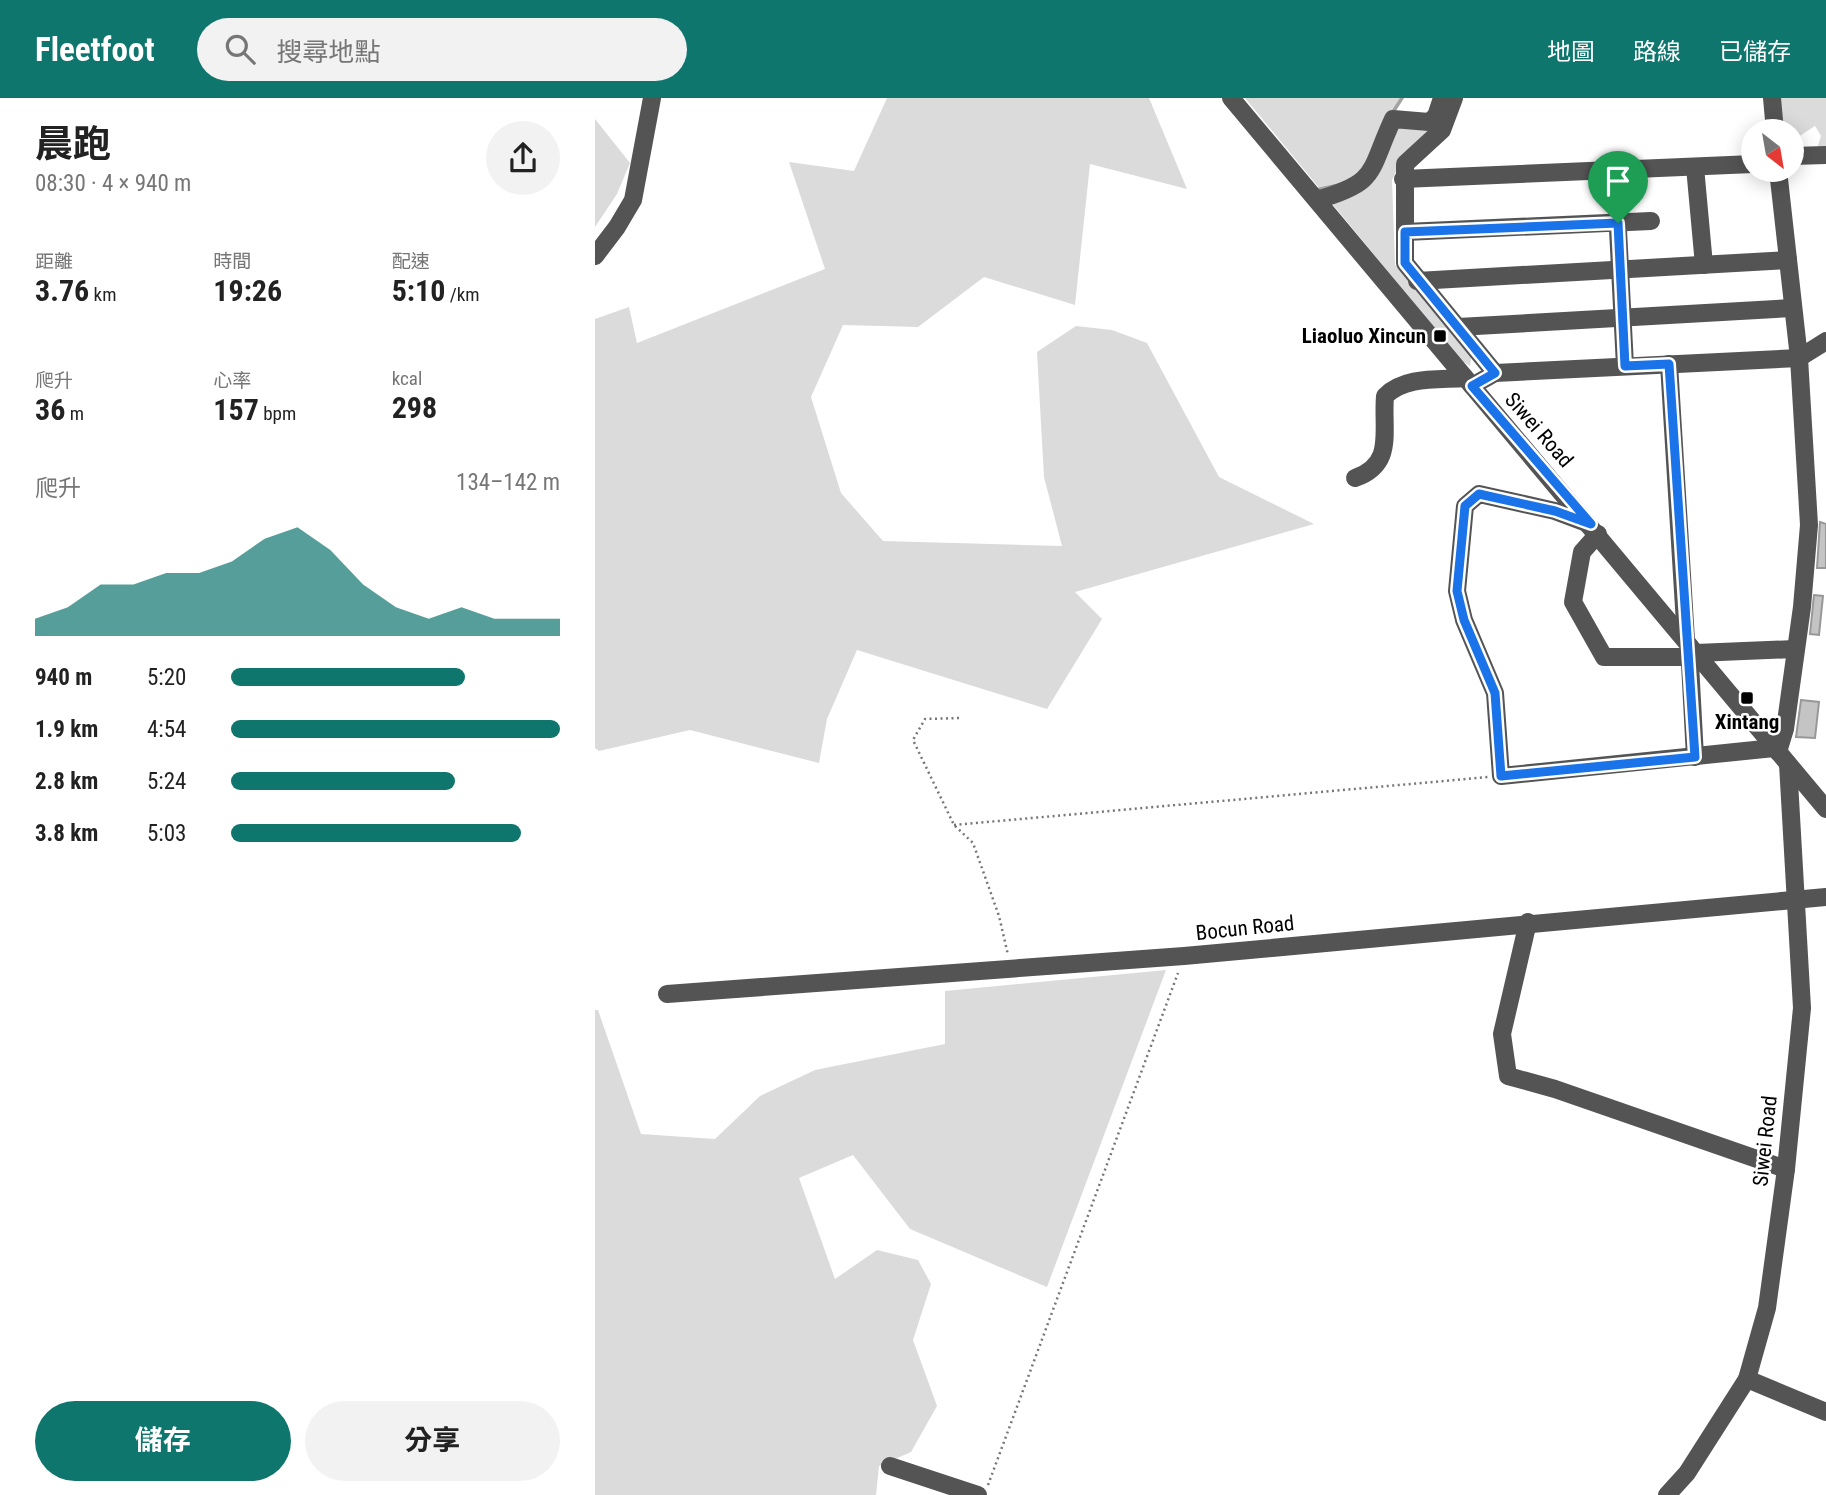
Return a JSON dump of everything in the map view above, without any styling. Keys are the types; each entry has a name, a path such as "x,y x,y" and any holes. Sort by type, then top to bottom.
{"street":[{"path":"595,256 618,227 633,200 652,98"},
{"name":"Siwei Road","path":"1231,98 1468,382 1595,529 1781,756 1802,1008 1786,1169 1767,1308 1747,1378 1687,1473 1667,1495"},
{"path":"1317,200 1347,191 1368,179 1393,119 1429,122 1436,116 1442,98"},
{"path":"1454,98 1442,130 1405,164 1405,263 1417,281 1495,373"},
{"path":"1772,98 1774,119"},
{"path":"1804,156 1826,155"},
{"path":"1403,179 1741,165"},
{"path":"1695,167 1704,265"},
{"path":"1615,171 1625,366"},
{"path":"1779,182 1799,358 1809,525 1781,756 1826,809"},
{"path":"1405,232 1651,221"},
{"path":"1417,281 1788,260"},
{"path":"1458,327 1793,308"},
{"path":"1355,478 1378,466 1382,452 1385,396 1394,387 1422,381 1468,382 1495,373 1799,358 1826,341"},
{"path":"1669,364 1690,648 1695,757"},
{"path":"1781,756 1695,757 1501,776 1495,693 1464,620 1457,591 1465,506 1479,494 1555,511 1595,529 1582,552 1573,602 1604,657 1690,648 1795,649"},
{"path":"1826,824 1805,799 1801,796 1797,798 1803,884 1806,888 1826,887"},
{"name":"Bocun Road","path":"667,993 1184,956 1528,922 1826,897"},
{"path":"1528,922 1502,1034 1508,1076 1555,1089 1786,1169"},
{"path":"1747,1378 1826,1412"},
{"path":"890,1466 978,1495"}],"path":[{"path":"959,718 925,719 913,740 954,825 973,843 999,916 1011,969"},
{"path":"954,825 1501,776"},
{"path":"984,1495 1184,956"}],"shaded area":[{"path":"887,98 1149,98 1187,189 1090,164 1075,305 984,277 918,327 843,325 811,397 841,493 883,541 1062,546 1044,477 1037,352 1076,326 1112,330 1147,343 1219,477 1314,524 1075,592 1102,619 1047,709 857,650 827,719 819,763 690,730 599,751 595,748 595,319 629,307 637,343 825,269 789,162 854,171"},
{"path":"1245,98 1402,98 1392,114 1437,129 1400,163 1392,180 1395,265 1472,352 1470,366 1462,361"},
{"path":"1777,98 1826,98 1826,150 1817,148 1821,136 1815,126 1804,133 1804,119 1779,119"},
{"path":"595,119 630,163 617,194 595,227"},
{"path":"1166,970 1047,1287 910,1229 853,1155 799,1178 835,1279 877,1250 918,1260 931,1284 913,1340 937,1406 911,1452 879,1466 876,1495 595,1495 595,1010 598,1010 641,1134 715,1139 760,1096 815,1070 945,1044 945,991"}],"building":[{"path":"1820,522 1826,524 1826,568 1817,568"},
{"path":"1814,595 1823,596 1819,635 1810,634"},
{"path":"1801,700 1819,702 1815,738 1796,737"}],"waterway":[{"path":"1393,112 1402,98"},
{"path":"1316,190 1339,185"}],"place":[{"name":"Liaoluo Xincun","path":"1440,336"},
{"name":"Xintang","path":"1747,698"}],"route":[{"path":"1618,223 1625,366 1669,364 1695,757 1501,776 1495,693 1464,620 1457,591 1465,506 1479,494 1555,511 1591,524 1472,386 1495,373 1417,281 1405,263 1405,232 1618,223"}]}
